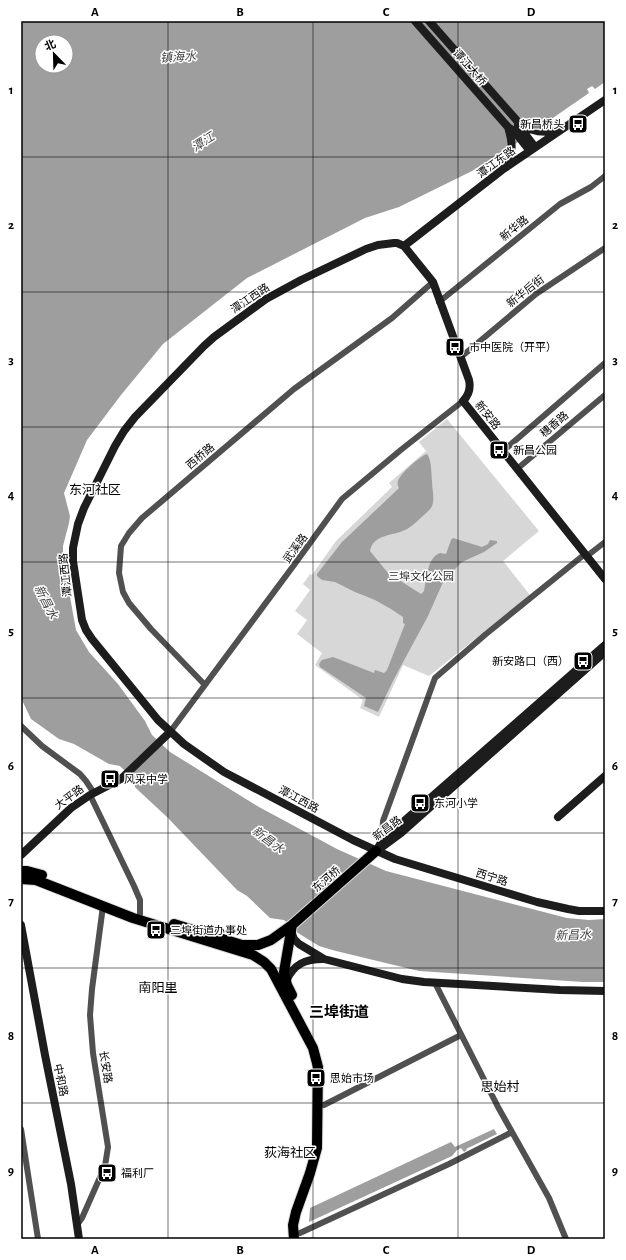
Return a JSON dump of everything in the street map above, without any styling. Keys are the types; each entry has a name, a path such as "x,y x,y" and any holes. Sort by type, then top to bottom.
{"main road":[{"name":"东河桥","path":"21,871 38,873 140,914 246,946 258,945 267,942 291,927 376,850"},
{"path":"21,879 27,878 41,882 133,918 253,955 264,962 271,969 313,1048 318,1067 317,1148 293,1225 298,1237"},
{"path":"291,927 284,966 286,981 321,1052 325,1074 323,1148 316,1174 302,1214 298,1237"},
{"path":"264,962 270,964 280,962 286,953"}],"street":[{"name":"谭江大桥","path":"415,21 508,127 532,149"},
{"name":"谭江大桥","path":"429,21 516,120"},
{"name":"潭江东路","path":"404,246 502,170 605,100"},
{"path":"516,120 523,126 536,131 551,132 561,130"},
{"path":"516,120 532,149"},
{"path":"502,170 512,149 512,137 508,127"},
{"name":"新华路","path":"439,302 560,204 591,188 605,176"},
{"path":"390,243 406,240 419,235"},
{"name":"潭江西路","path":"376,850 322,824 224,772 184,744 170,732 126,683 92,640 84,627 73,561 75,540 84,508 124,431 135,417 175,375 214,337 266,299 301,280 366,249 378,245 397,243 404,246"},
{"name":"新安路","path":"404,246 433,282 439,302 469,380 470,388 468,396 463,401 605,579"},
{"name":"新华后街","path":"461,357 536,294 605,248"},
{"name":"西桥路","path":"205,685 127,602 121,586 119,573 120,552 124,540 142,518 294,389 392,318 433,282"},
{"path":"503,451 605,363"},
{"name":"穗香路","path":"517,469 605,395"},
{"name":"武溪路","path":"170,732 342,499 463,401"},
{"path":"382,841 383,821 435,678 486,634 586,555 605,542"},
{"name":"新昌路","path":"376,850 382,841 605,645"},
{"name":"新昌路","path":"376,850 397,836 605,652"},
{"path":"21,726 42,746 80,774 86,781 140,900 140,914"},
{"name":"大平路","path":"21,855 64,814 92,794 121,779 170,732"},
{"path":"558,818 605,776"},
{"name":"西宁路","path":"376,850 395,859 537,902 579,911 605,911"},
{"name":"长安路","path":"77,1225 82,1218 105,1166 108,1147 93,1052 90,1015 103,906"},
{"name":"中和路","path":"21,925 71,1184 79,1239"},
{"path":"291,927 294,939 299,944 324,959"},
{"path":"286,981 301,962 313,959 324,959 402,979 435,983 605,991"},
{"path":"435,983 512,1132 549,1198 566,1239"},
{"path":"324,1105 461,1035"},
{"path":"21,1129 38,1239"},
{"path":"298,1237 512,1132"}],"green space":[{"name":"三埠文化公园","path":"447,419 539,531 503,561 530,595 429,676 403,665 379,717 360,708 363,700 315,665 322,653 297,634 307,620 295,611 310,590 303,584 310,574 312,575 336,541 392,487 389,483 426,451 419,442"}],"water":[{"path":"21,21 605,21 605,82 595,89 592,86 587,89 589,93 505,151 472,171 399,207 365,218 247,278 163,344 121,395 87,440 64,493 70,516 63,546 63,558 76,630 89,652 118,684 145,721 152,735 170,752 259,807 337,849 386,871 567,918 589,920 605,919 605,982 583,982 419,971 319,946 298,933 284,920 270,918 247,896 237,890 167,817 135,787 134,780 120,766 109,764 74,744 59,739 31,719 21,698"},
{"path":"427,454 431,467 433,503 431,507 408,529 379,538 372,545 370,551 388,573 421,594 424,591 426,578 432,559 440,553 446,554 453,538 482,547 488,544 490,540 497,541 497,543 484,552 462,562 444,580 428,616 378,712 364,706 366,698 320,667 319,664 322,660 333,657 374,673 375,670 384,673 387,670 405,624 403,623 403,617 375,600 335,582 322,580 317,576 317,574 342,542 399,488 399,478 406,470"},
{"path":"494,1129 497,1134 466,1149 467,1150 464,1152 461,1148 452,1156 309,1222 310,1208 451,1142 455,1147"}],"place":[{"name":"新昌桥头","path":"578,124"},
{"name":"市中医院（开平）","path":"455,347"},
{"name":"新昌公园","path":"499,450"},
{"name":"新安路口（西）","path":"583,661"},
{"name":"风采中学","path":"110,779"},
{"name":"东河小学","path":"420,803"},
{"name":"三埠街道办事处","path":"156,930"},
{"name":"思始市场","path":"316,1078"},
{"name":"福利厂","path":"107,1173"}],"district":[{"name":"东河社区","path":"95,489"},
{"name":"南阳里","path":"158,987"},
{"name":"三埠街道","path":"339,1012"},
{"name":"思始村","path":"500,1086"},
{"name":"荻海社区","path":"290,1152"}],"water label":[{"name":"镇海水","path":"178,57"},
{"name":"潭江","path":"203,142"},
{"name":"新昌水","path":"46,602"},
{"name":"新昌水","path":"268,840"},
{"name":"新昌水","path":"573,935"}]}
